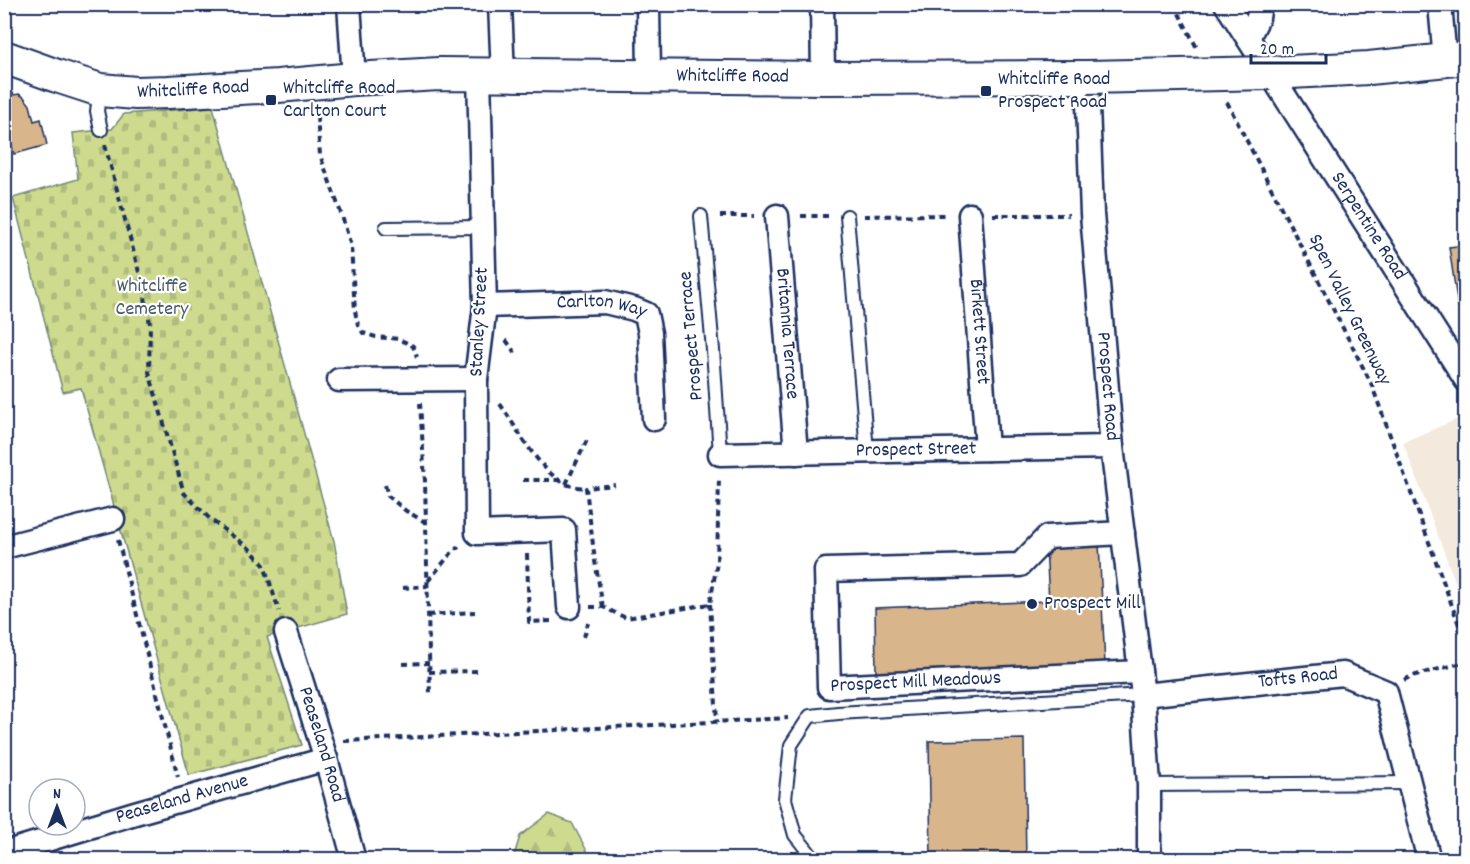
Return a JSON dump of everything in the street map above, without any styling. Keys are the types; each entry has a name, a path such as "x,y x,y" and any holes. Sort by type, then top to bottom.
{"main road":[{"name":"Whitcliffe Road","path":"4,57 100,90 136,93 278,86 439,74 823,78 1087,77 1270,73 1369,68 1455,59"}],"street":[{"path":"349,4 354,79"},
{"name":"Stanley Street","path":"500,4 491,75 483,227 485,306 476,379 477,532 526,531"},
{"path":"648,4 649,76"},
{"path":"822,4 823,78"},
{"name":"Serpentine Road","path":"1226,4 1466,380"},
{"path":"1248,38 1258,18 1260,4"},
{"path":"1440,4 1455,59"},
{"name":"Prospect Road","path":"1087,77 1092,214 1112,447 1142,683 1149,785 1149,860"},
{"name":"Birkett Street","path":"970,215 987,449"},
{"name":"Britannia Terrace","path":"777,216 796,453"},
{"name":"Carlton Way","path":"485,306 605,302 646,314 650,333 654,419"},
{"path":"339,380 476,379"},
{"name":"Prospect Street","path":"720,454 1112,447"},
{"path":"4,547 113,519"},
{"path":"526,531 564,530 564,614"},
{"name":"Prospect Mill Meadows","path":"1123,532 1047,537 1020,565 826,570 830,687 1142,683"},
{"name":"Peaseland Road","path":"286,632 324,751 354,860"},
{"name":"Tofts Road","path":"1142,683 1343,674 1386,692"},
{"path":"1386,692 1429,860"},
{"name":"Peaseland Avenue","path":"4,853 184,799 324,751"}],"lane":[{"path":"100,90 97,111 101,130"},
{"name":"Prospect Terrace","path":"701,216 720,454"},
{"path":"847,216 867,451"},
{"path":"386,228 483,227"},
{"path":"815,860 795,835 785,799 791,745 810,716 1142,683"},
{"path":"1149,785 1410,783"}],"path":[{"path":"1174,4 1202,57"},
{"name":"Spen Valley Greenway","path":"1225,99 1371,383 1466,644"},
{"path":"101,130 143,287 150,324 149,372 184,493 211,520 249,548 264,564 286,632"},
{"path":"701,216 1092,214"},
{"path":"504,338 515,353"},
{"path":"497,400 537,459 558,480 571,486 586,488 615,485"},
{"path":"566,484 588,438"},
{"path":"717,722 710,604 717,562 720,454"},
{"path":"524,480 558,480"},
{"path":"385,485 388,496 406,511 426,523"},
{"path":"586,488 603,607"},
{"path":"113,519 184,799"},
{"path":"526,531 529,622 603,607 626,618 710,604"},
{"path":"403,588 427,584 454,550"},
{"path":"428,615 474,612"},
{"path":"1386,692 1412,676 1466,662"},
{"path":"403,664 429,663"},
{"path":"429,672 477,670"},
{"path":"324,751 810,716"}],"shaded area":[{"path":"1465,416 1465,608 1403,442"}],"green space":[{"name":"Whitcliffe Cemetery","path":"213,107 334,541 347,614 267,637 302,745 189,775 81,388 63,392 13,198 78,179 73,133 112,129 124,114"},
{"path":"549,814 572,823 587,851 585,859 513,859 520,836"}],"building":[{"path":"13,93 24,97 30,105 34,121 41,119 47,145 14,154 4,118 4,95"},
{"path":"1466,245 1466,306 1458,307 1449,247"},
{"name":"Prospect Mill","path":"1099,543 1105,665 876,673 875,608 1049,601 1046,546"},
{"path":"1024,739 1026,860 931,860 929,741"}],"place":[{"name":"Whitcliffe Road Prospect Road","path":"986,91"},
{"name":"Whitcliffe Road Carlton Court","path":"271,100"},
{"name":"Prospect Mill","path":"1032,604"}]}
